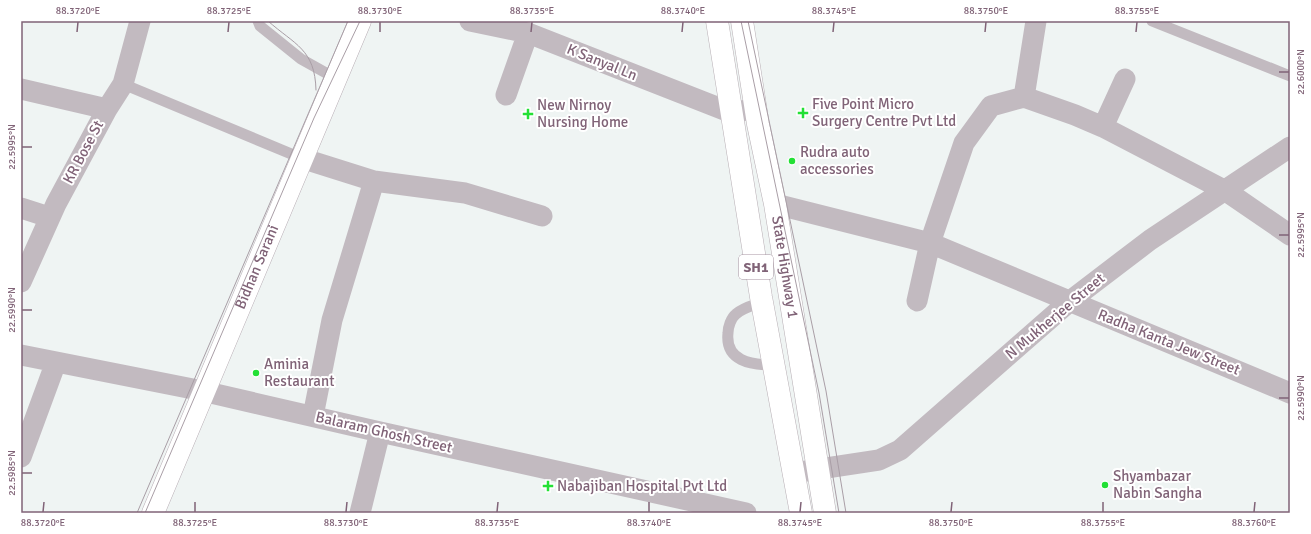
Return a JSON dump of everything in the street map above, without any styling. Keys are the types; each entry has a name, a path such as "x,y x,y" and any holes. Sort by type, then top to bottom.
{"main road":[{"name":"Bidhan Sarani","path":"153,513 301,158 360,21"},
{"name":"SH1","path":"717,21 762,302 801,513"},
{"name":"State Highway 1","path":"742,21 825,513"}],"street":[{"name":"K Sanyal Ln","path":"470,21 528,33 732,113"},
{"path":"1024,97 1036,21"},
{"name":"KR Bose St","path":"21,282 56,204 107,109 123,84 136,22"},
{"path":"506,95 528,33"},
{"path":"1102,127 1125,79"},
{"path":"21,89 107,109"},
{"path":"917,301 930,243 964,143 991,106 1024,97 1075,115 1102,127 1226,191 1290,235"},
{"path":"732,113 756,108"},
{"name":"N Mukherjee Street","path":"793,473 879,460 900,450 1070,301 1150,240 1226,191 1290,147"},
{"path":"301,158 374,181 465,193 542,216"},
{"path":"313,416 332,320 374,181"},
{"name":"Radha Kanta Jew Street","path":"774,204 930,243 1290,393"},
{"path":"21,208 50,217"},
{"name":"Balaram Ghosh Street","path":"21,355 205,391 380,432 746,513"},
{"path":"21,457 56,362"},
{"path":"360,513 380,432"}],"lane":[{"path":"258,21 260,26 301,59 336,78"},
{"path":"1152,21 1290,76"},
{"path":"123,84 301,158"},
{"path":"762,302 736,313 728,326 727,341 732,353 744,362 760,365 773,365"}],"tram line":[{"path":"268,21 302,49 307,56 312,65 315,76 316,90"},
{"path":"137,513 348,21"},
{"path":"145,513 314,118 360,21"},
{"path":"741,21 819,393 839,513"},
{"path":"748,21 826,391 846,513"}],"place":[{"name":"Five Point Micro Surgery Centre Pvt Ltd","path":"803,113"},
{"name":"New Nirnoy Nursing Home","path":"528,114"},
{"name":"Rudra auto accessories","path":"792,161"},
{"name":"Aminia Restaurant","path":"256,373"},
{"name":"Shyambazar Nabin Sangha","path":"1105,485"},
{"name":"Nabajiban Hospital Pvt Ltd","path":"548,486"}]}
